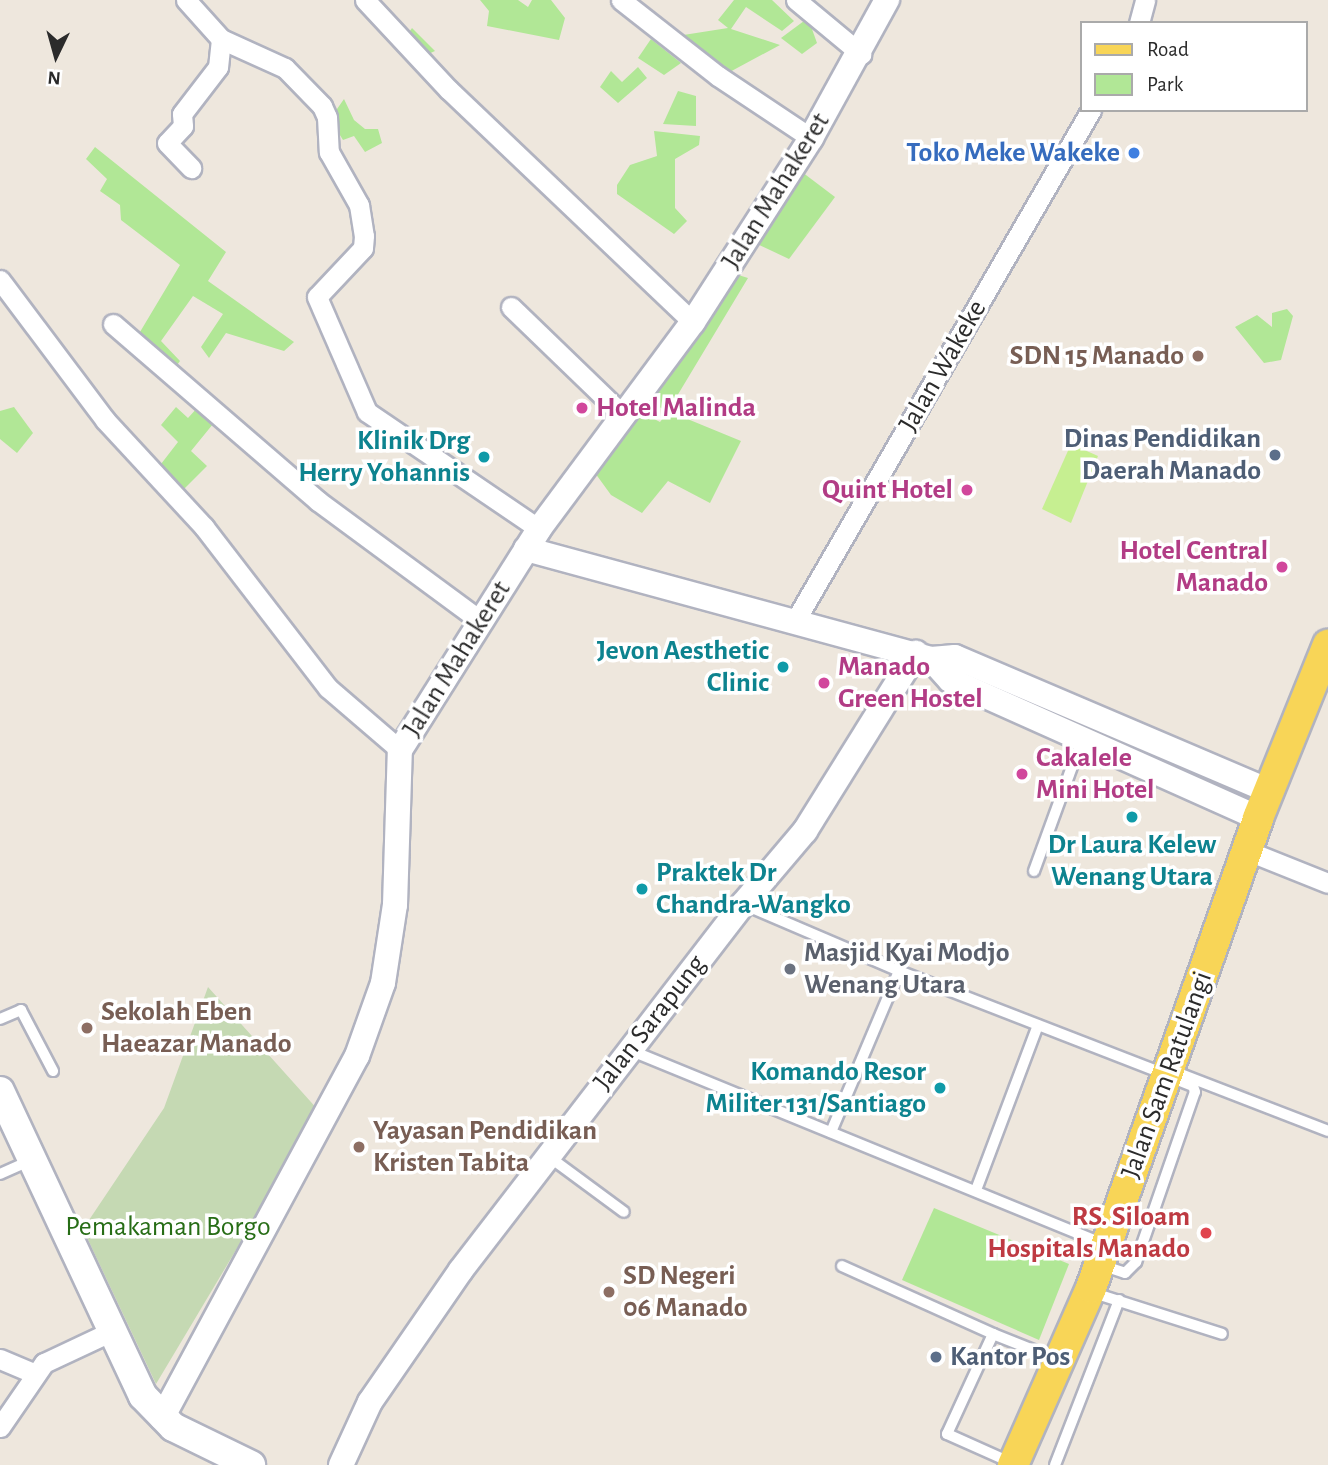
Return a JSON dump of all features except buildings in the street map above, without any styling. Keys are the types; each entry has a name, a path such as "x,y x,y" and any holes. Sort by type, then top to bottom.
{"main road":[{"name":"Jalan Sam Ratulangi","path":"1017,1465 1106,1274 1264,804 1328,645"},
{"path":"0,1090 133,1380 162,1418 251,1465"},
{"name":"Jalan Sam Ratulangi","path":"1017,1465 1059,1360 1106,1274"}],"street":[{"path":"186,0 220,39 285,68 322,106 327,117 329,152 359,205 364,236 363,248 317,297 367,412 533,539 795,621 924,656 956,657 1238,779 1264,804"},
{"path":"365,0 449,90 693,322"},
{"path":"621,0 718,76 811,138"},
{"path":"796,0 861,54"},
{"name":"Jalan Mahakeret","path":"162,1418 356,1056 383,983 395,905 400,750 533,539 693,322 811,138 861,54 887,0"},
{"path":"1140,21 1145,0"},
{"path":"191,168 167,143 183,126 183,114 218,66 220,39"},
{"name":"Jalan Wakeke","path":"795,621 1090,112"},
{"path":"0,280 105,420 204,527 328,688 400,750"},
{"path":"511,307 624,416"},
{"path":"113,324 318,501 481,621"},
{"path":"924,656 950,680 1228,803 1264,804"},
{"name":"Jalan Sarapung","path":"341,1465 385,1378 547,1156 832,792 924,656"},
{"path":"1228,803 1238,779"},
{"path":"1243,865 1328,883"},
{"path":"0,1427 35,1374 65,1350 112,1331"},
{"path":"0,1359 35,1374"}],"lane":[{"path":"1034,872 1082,738"},
{"path":"743,904 899,971 1038,1025 1328,1131"},
{"path":"831,1132 899,971"},
{"path":"0,1019 21,1010 53,1071"},
{"path":"976,1190 1038,1025"},
{"path":"628,1050 976,1190 1106,1274 1223,1334"},
{"path":"547,1156 624,1212"},
{"path":"0,1174 33,1159"},
{"path":"842,1266 993,1334 1059,1360"},
{"path":"1055,1465 1106,1274"},
{"path":"993,1334 947,1434 1017,1465"}],"green space":[{"path":"480,0 518,0 528,7 532,0 551,0 565,18 559,40 487,26 489,11"},
{"path":"734,0 772,0 794,21 782,31 746,7 731,29 780,45 726,74 677,36 728,28 718,20"},
{"path":"808,18 817,43 802,54 781,38"},
{"path":"412,28 435,51 426,55 407,35"},
{"path":"651,39 681,63 664,75 638,58"},
{"path":"638,67 647,78 618,103 600,87 611,71 622,82"},
{"path":"678,91 696,96 696,126 663,124"},
{"path":"344,99 354,120 365,129 378,129 382,143 365,152 354,136 343,140 330,119"},
{"path":"654,131 700,136 699,145 675,159 675,208 687,221 674,234 617,194 617,185 630,165 657,156"},
{"path":"95,147 226,252 208,281 294,342 284,351 226,333 209,358 201,347 223,314 193,296 161,341 180,361 172,372 137,337 180,265 121,220 120,205 100,191 107,179 86,159"},
{"path":"798,169 835,197 789,259 753,242"},
{"path":"719,269 748,278 668,411 741,441 710,503 668,481 642,513 611,495 590,466 633,408 660,422 668,412 639,395"},
{"path":"1287,309 1293,316 1281,360 1264,363 1235,327 1257,315 1272,327 1272,313"},
{"path":"14,407 33,433 17,453 0,439 0,411"},
{"path":"176,407 188,418 198,407 213,424 191,451 207,466 184,489 161,464 178,442 161,425"},
{"path":"1071,444 1098,456 1071,523 1042,509"},
{"name":"Pemakaman Borgo","path":"208,987 319,1111 156,1384 83,1229 164,1108"},
{"path":"934,1208 1069,1264 1039,1340 902,1280"}],"place":[{"name":"Toko Meke Wakeke","path":"1134,153"},
{"name":"SDN 15 Manado","path":"1198,356"},
{"name":"Hotel Malinda","path":"582,408"},
{"name":"Dinas Pendidikan Daerah Manado","path":"1275,455"},
{"name":"Klinik Drg Herry Yohannis","path":"484,457"},
{"name":"Quint Hotel","path":"967,490"},
{"name":"Hotel Central Manado","path":"1282,567"},
{"name":"Jevon Aesthetic Clinic","path":"783,667"},
{"name":"Manado Green Hostel","path":"824,683"},
{"name":"Cakalele Mini Hotel","path":"1022,774"},
{"name":"Dr Laura Kelew Wenang Utara","path":"1132,817"},
{"name":"Praktek Dr Chandra-Wangko","path":"642,889"},
{"name":"Masjid Kyai Modjo Wenang Utara","path":"790,969"},
{"name":"Sekolah Eben Haeazar Manado","path":"87,1028"},
{"name":"Komando Resor Militer 131/Santiago","path":"940,1088"},
{"name":"Yayasan Pendidikan Kristen Tabita","path":"359,1147"},
{"name":"RS. Siloam Hospitals Manado","path":"1206,1233"},
{"name":"SD Negeri 06 Manado","path":"609,1292"},
{"name":"Kantor Pos","path":"936,1357"}]}
